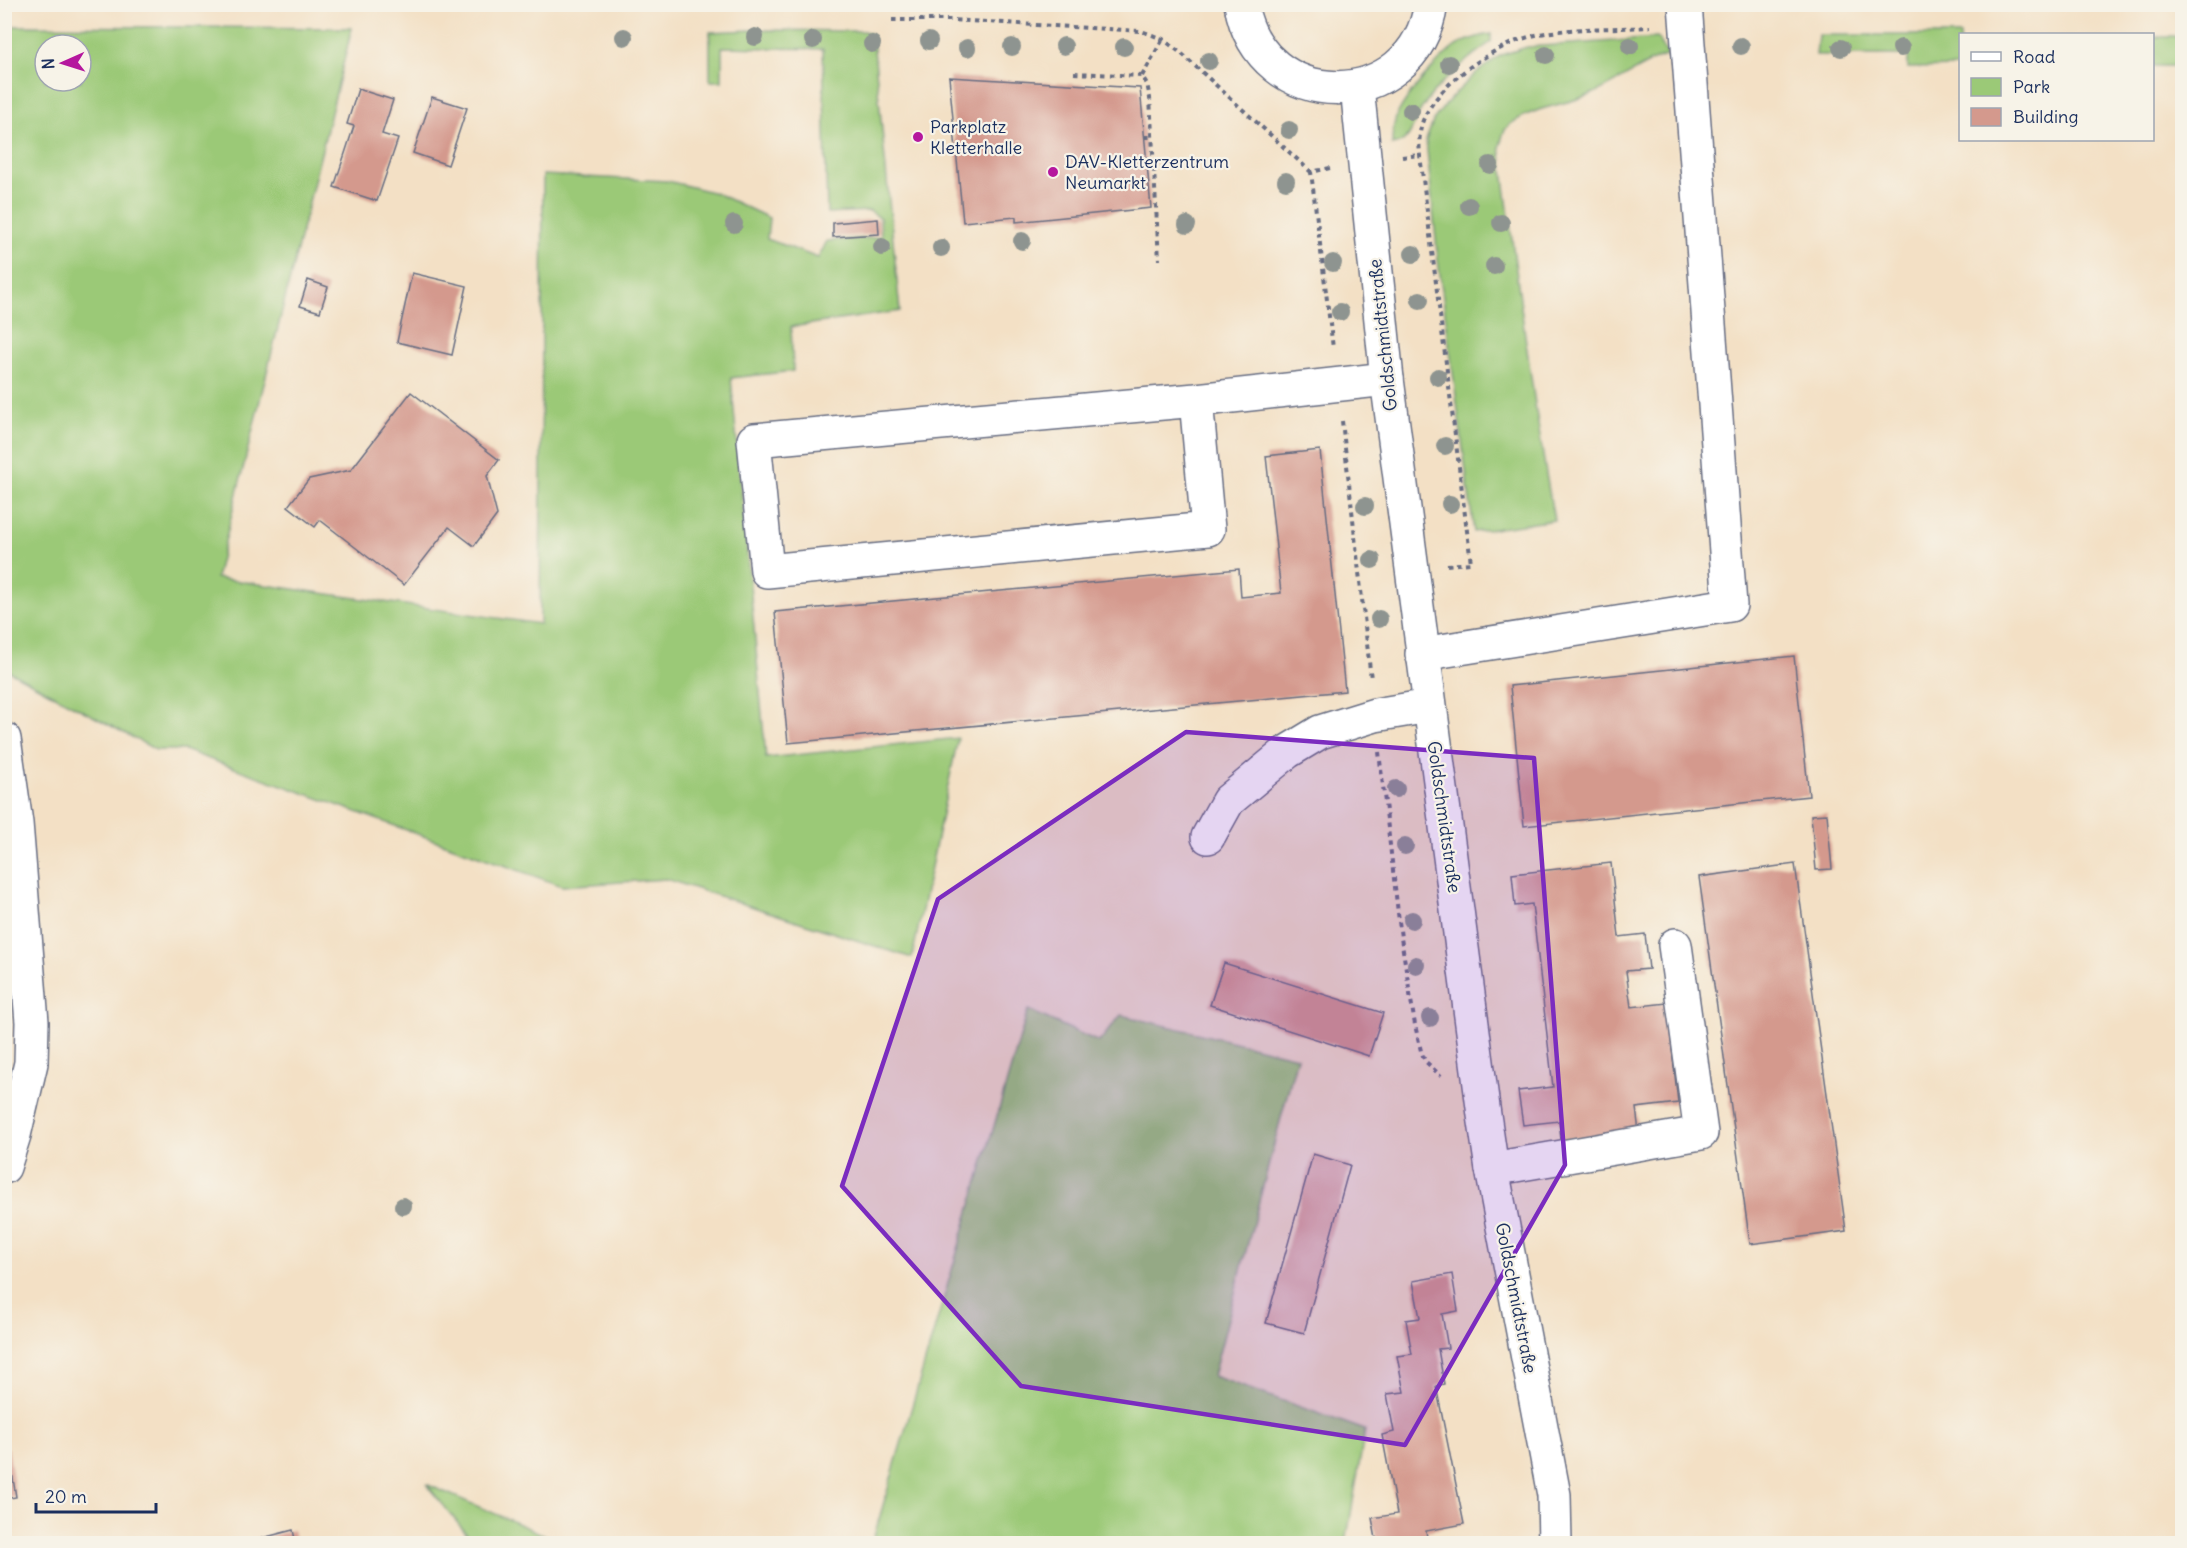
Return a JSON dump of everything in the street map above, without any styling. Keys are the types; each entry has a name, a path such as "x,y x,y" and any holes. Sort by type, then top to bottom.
{"street":[{"path":"1241,4 1244,23 1257,49 1277,69 1302,83 1329,89 1358,87 1388,74 1412,52 1428,23 1431,4"},
{"path":"1422,654 1730,605 1686,15"},
{"name":"Goldschmidtstraße","path":"1358,87 1387,380 1429,706 1492,1169 1554,1496 1555,1544"},
{"path":"1196,400 1208,529 767,572 754,440 1196,400 1387,380"},
{"path":"1208,837 1228,801 1287,752 1320,732 1375,715 1429,706"},
{"path":"4,739 16,823 15,941 33,1022 31,1063 15,1135 4,1167"},
{"path":"1492,1169 1701,1133 1675,945"}],"path":[{"path":"1411,568 1471,563 1419,155 1422,122 1437,98 1463,72 1511,43 1539,34 1686,15"},
{"path":"892,20 983,22 1141,31 1163,39 1190,61 1311,172 1338,385 1401,938 1421,1051 1425,1061 1442,1077"},
{"path":"1142,75 1163,39"},
{"path":"1074,73 1142,75"},
{"path":"1142,75 1150,98 1159,260"},
{"path":"1145,137 1153,137"},
{"path":"1311,172 1365,161 1419,155"}],"highlighted area":[{"path":"1186,732 1534,758 1565,1165 1405,1445 1021,1386 842,1186 938,899"}],"green space":[{"path":"5,26 352,28 216,578 540,624 543,175 668,181 716,193 769,218 767,239 818,258 827,241 881,237 880,218 870,211 827,213 823,49 722,47 722,81 710,81 710,32 864,31 871,34 900,311 791,327 793,371 731,378 766,758 958,738 912,958 666,879 562,886 184,750 156,750 5,669"},
{"path":"1491,34 1491,42 1454,72 1429,98 1418,114 1408,136 1392,145 1393,129 1398,113 1424,77 1456,46 1473,38"},
{"path":"1818,35 1959,35 1959,67 1908,68 1908,55 1816,55"},
{"path":"2154,37 2182,37 2182,66 2154,66"},
{"path":"1658,38 1668,55 1648,63 1594,93 1521,117 1509,125 1503,134 1500,147 1512,240 1531,380 1554,520 1474,532 1438,260 1426,140 1434,119 1451,98 1476,73 1501,55 1527,47"},
{"path":"1028,1010 1099,1042 1121,1015 1297,1057 1213,1376 1365,1430 1346,1543 872,1543"},
{"path":"426,1484 563,1543 474,1543"}],"building":[{"name":"DAV-Kletterzentrum Neumarkt","path":"949,77 1140,88 1151,208 1016,222 1016,217 963,222"},
{"path":"358,89 393,100 382,134 398,139 377,201 334,187 354,126 347,124"},
{"path":"432,97 467,108 448,165 413,153"},
{"path":"878,219 879,234 833,237 833,223"},
{"path":"412,273 467,286 452,355 397,342"},
{"path":"308,280 328,287 320,312 300,306"},
{"path":"411,392 499,460 487,476 497,515 474,546 449,527 404,585 320,520 315,527 288,506 309,479 351,470"},
{"path":"1320,450 1345,691 788,743 775,612 1239,569 1241,597 1281,593 1266,456"},
{"path":"1794,656 1809,796 1524,826 1510,686"},
{"path":"1827,814 1832,869 1816,870 1811,815"},
{"path":"1611,863 1619,937 1645,934 1649,969 1626,971 1631,1007 1667,1003 1678,1103 1636,1108 1639,1132 1561,1140 1559,1121 1523,1125 1518,1091 1553,1087 1532,904 1515,906 1512,874"},
{"path":"1795,864 1846,1231 1750,1244 1699,877"},
{"path":"1224,963 1383,1013 1369,1056 1210,1005"},
{"path":"1313,1154 1350,1165 1304,1333 1266,1323"},
{"path":"1452,1274 1458,1311 1442,1314 1448,1348 1438,1349 1444,1384 1436,1386 1464,1524 1426,1531 1428,1544 1377,1544 1372,1518 1397,1514 1382,1435 1394,1432 1387,1394 1404,1392 1397,1356 1412,1354 1406,1320 1420,1318 1413,1281"},
{"path":"4,1448 8,1448 16,1497 4,1499"},
{"path":"293,1530 296,1544 243,1544 243,1543"}],"place":[{"name":"Parkplatz Kletterhalle","path":"918,137"},
{"name":"DAV-Kletterzentrum Neumarkt","path":"1053,172"}]}
